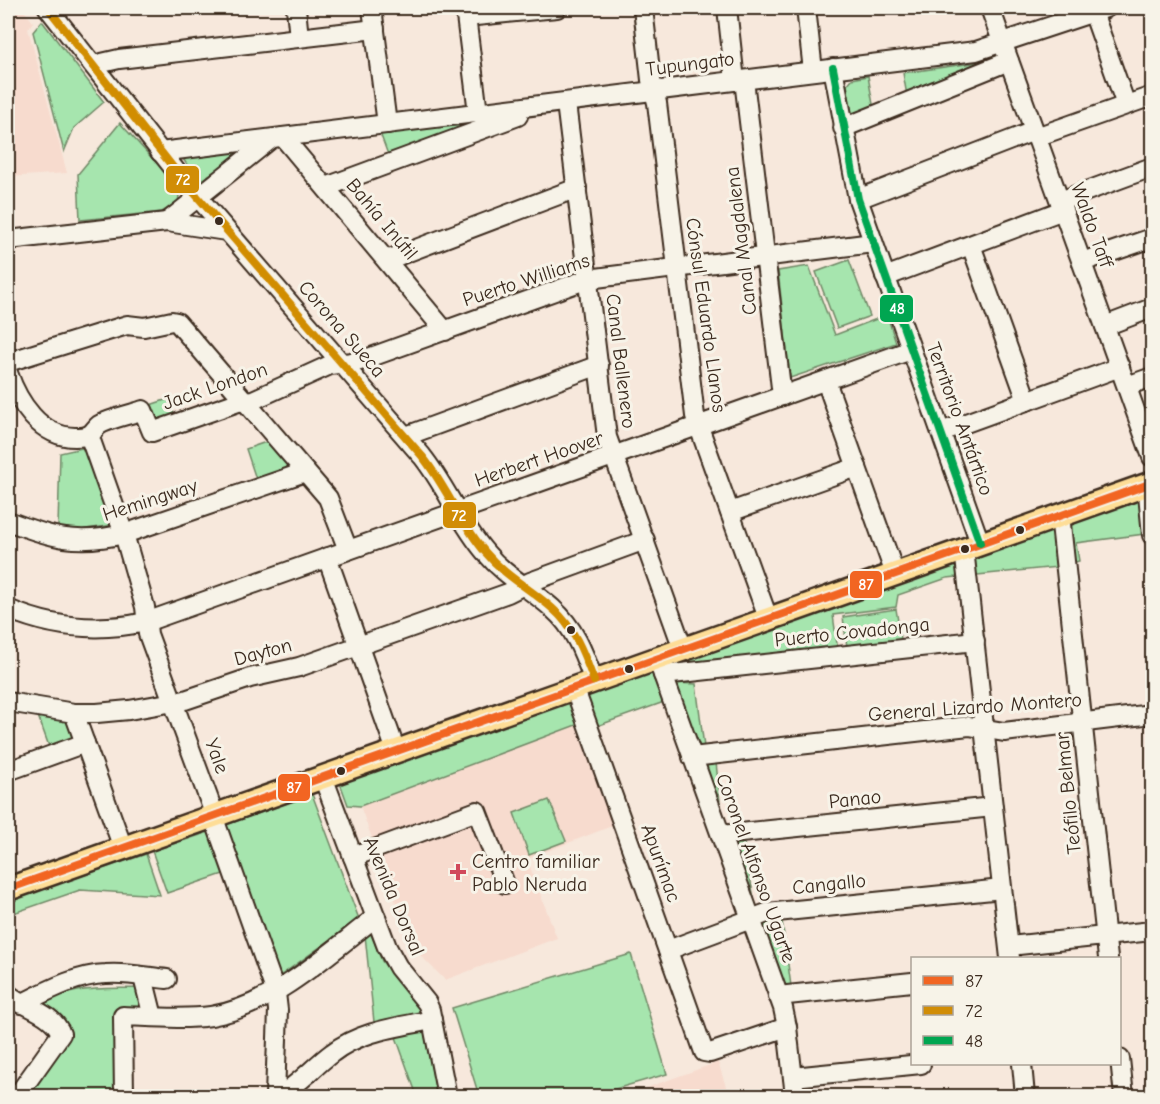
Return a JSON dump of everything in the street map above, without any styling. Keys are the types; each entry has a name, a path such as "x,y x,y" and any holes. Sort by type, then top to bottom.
{"main road":[{"path":"8,889 584,684 660,667 683,649 1150,484"}],"street":[{"name":"Corona Sueca","path":"48,8 160,152 226,231 430,465 457,512 486,553 508,575 552,608 566,623 579,642 584,684"},
{"path":"296,8 299,38"},
{"path":"372,8 387,124"},
{"path":"478,113 465,12 557,8"},
{"name":"Cónsul Eduardo Llanos","path":"643,8 693,410 768,618"},
{"name":"Canal Magdalena","path":"727,8 766,257 782,396"},
{"path":"806,8 813,71"},
{"name":"Waldo Taff","path":"990,8 1152,457"},
{"path":"1099,10 1126,105"},
{"name":"Tupungato","path":"160,152 976,51 1099,10"},
{"path":"93,65 119,59 375,30"},
{"path":"843,128 1009,61"},
{"name":"Territorio Antártico","path":"833,68 858,199 941,432 972,546 975,641 1009,952"},
{"path":"858,199 1035,134 1152,96"},
{"path":"326,187 557,104"},
{"name":"Canal Ballenero","path":"557,104 577,188 608,437 683,649"},
{"path":"167,222 197,196 278,137"},
{"name":"Bahía Inútil","path":"278,137 326,187 446,331"},
{"path":"885,277 971,245 1152,168"},
{"path":"387,260 577,188"},
{"path":"8,240 167,222 226,231"},
{"path":"1082,262 1152,238"},
{"name":"Puerto Williams","path":"342,364 360,361 588,279 873,243"},
{"path":"971,245 1027,400"},
{"path":"1105,326 1152,309"},
{"path":"8,362 127,325 147,327 174,321 246,401 328,498 348,550"},
{"name":"Herbert Hoover","path":"8,609 41,621 77,627 118,626 146,622 911,350"},
{"name":"Jack London","path":"89,435 99,425 143,410 152,432 238,402 253,400 330,365 342,364"},
{"path":"406,436 599,365"},
{"path":"941,432 1120,367"},
{"path":"8,374 21,402 40,423 63,435 82,437 89,435"},
{"path":"1127,386 1152,377"},
{"path":"826,381 895,574"},
{"name":"Yale","path":"89,435 124,534 145,607 148,634 215,816 276,993 278,1010 276,1096"},
{"path":"730,512 857,467"},
{"name":"Hemingway","path":"8,521 52,537 92,540 124,534 305,472"},
{"path":"1150,484 1152,535"},
{"name":"Teófilo Belmar","path":"1060,515 1108,957"},
{"name":"Dayton","path":"8,702 74,713 113,712 173,702 250,678 286,671 359,646 645,540"},
{"path":"327,557 396,751"},
{"name":"Puerto Covadonga","path":"660,667 975,641"},
{"name":"Coronel Alfonso Ugarte","path":"660,667 778,996 787,1027 795,1096"},
{"name":"Apurímac","path":"584,684 668,950 703,1050 706,1053 787,1027"},
{"path":"74,713 123,848"},
{"name":"General Lizardo Montero","path":"692,756 969,726 1004,732 1152,714"},
{"path":"8,771 86,743"},
{"name":"Avenida Dorsal","path":"322,777 392,957 427,1003 447,1096"},
{"name":"Panao","path":"721,835 993,807"},
{"path":"353,857 477,811 505,884"},
{"name":"Cangallo","path":"668,950 767,913 1002,889"},
{"path":"124,1096 123,1016 196,1017 222,1014 276,993 376,917"},
{"path":"1009,952 1152,931"},
{"path":"14,999 92,975 108,973 167,979"},
{"path":"143,977 153,1017"},
{"path":"778,996 911,982"},
{"path":"14,999 39,1012 59,1028 61,1034 17,1096"},
{"path":"276,1096 295,1085 329,1054 350,1041 384,1030 432,1020"},
{"path":"793,1077 911,1065"},
{"path":"1022,1065 1025,1096"},
{"path":"1120,1065 1124,1096"}],"shaded area":[{"path":"8,8 22,8 33,22 28,29 67,173 8,177"},
{"name":"Centro familiar Pablo Neruda","path":"576,725 617,824 527,859 557,938 445,980 413,948 360,806"},
{"path":"718,1062 729,1096 624,1096"}],"green space":[{"path":"42,21 104,102 74,128 64,152 33,32"},
{"path":"994,60 907,96 903,73"},
{"path":"868,76 874,110 852,114 847,85 852,79"},
{"path":"483,121 390,160 380,133"},
{"path":"120,123 180,189 178,202 162,212 80,220 78,174"},
{"path":"248,150 198,182 182,157"},
{"path":"849,260 870,316 837,328 816,272"},
{"path":"809,266 835,335 887,315 896,343 790,378 778,271"},
{"path":"168,399 175,417 154,425 147,406"},
{"path":"272,440 296,469 257,482 246,449"},
{"path":"82,448 91,449 113,525 80,530 58,527 60,453"},
{"path":"1152,490 1152,533 1076,543 1079,561 1058,567 947,578 898,595 896,607 833,615 838,651 666,668 664,664"},
{"path":"896,609 901,639 847,647 843,617"},
{"path":"652,668 664,702 597,726 576,725 360,806 348,805 340,783"},
{"path":"674,683 696,684 704,747 695,749"},
{"path":"37,713 66,716 77,742 50,749"},
{"path":"716,762 722,823 701,763"},
{"path":"312,794 359,919 277,978 223,826"},
{"path":"549,800 566,841 529,855 514,813"},
{"path":"212,831 226,873 167,893 152,851"},
{"path":"733,844 744,844 755,904"},
{"path":"146,854 160,895 80,890 8,915 8,901"},
{"path":"782,921 791,986 783,988 759,924"},
{"path":"370,932 382,961 419,1008 419,1015 374,1022 365,935"},
{"path":"631,954 667,1074 591,1096 479,1096 452,1008"},
{"path":"138,988 144,1010 124,1009 119,1096 28,1096 68,1037 36,1006 74,992"},
{"path":"424,1030 437,1096 417,1096 396,1037"}],"transit line":[{"name":"72","path":"48,8 183,180 422,456 468,529 486,553 501,569 561,616 573,633 594,681"},
{"name":"48","path":"833,68 858,199 980,543"},
{"name":"87","path":"8,889 1152,483"}],"place":[{"name":"Centro familiar Pablo Neruda","path":"458,872"}]}
